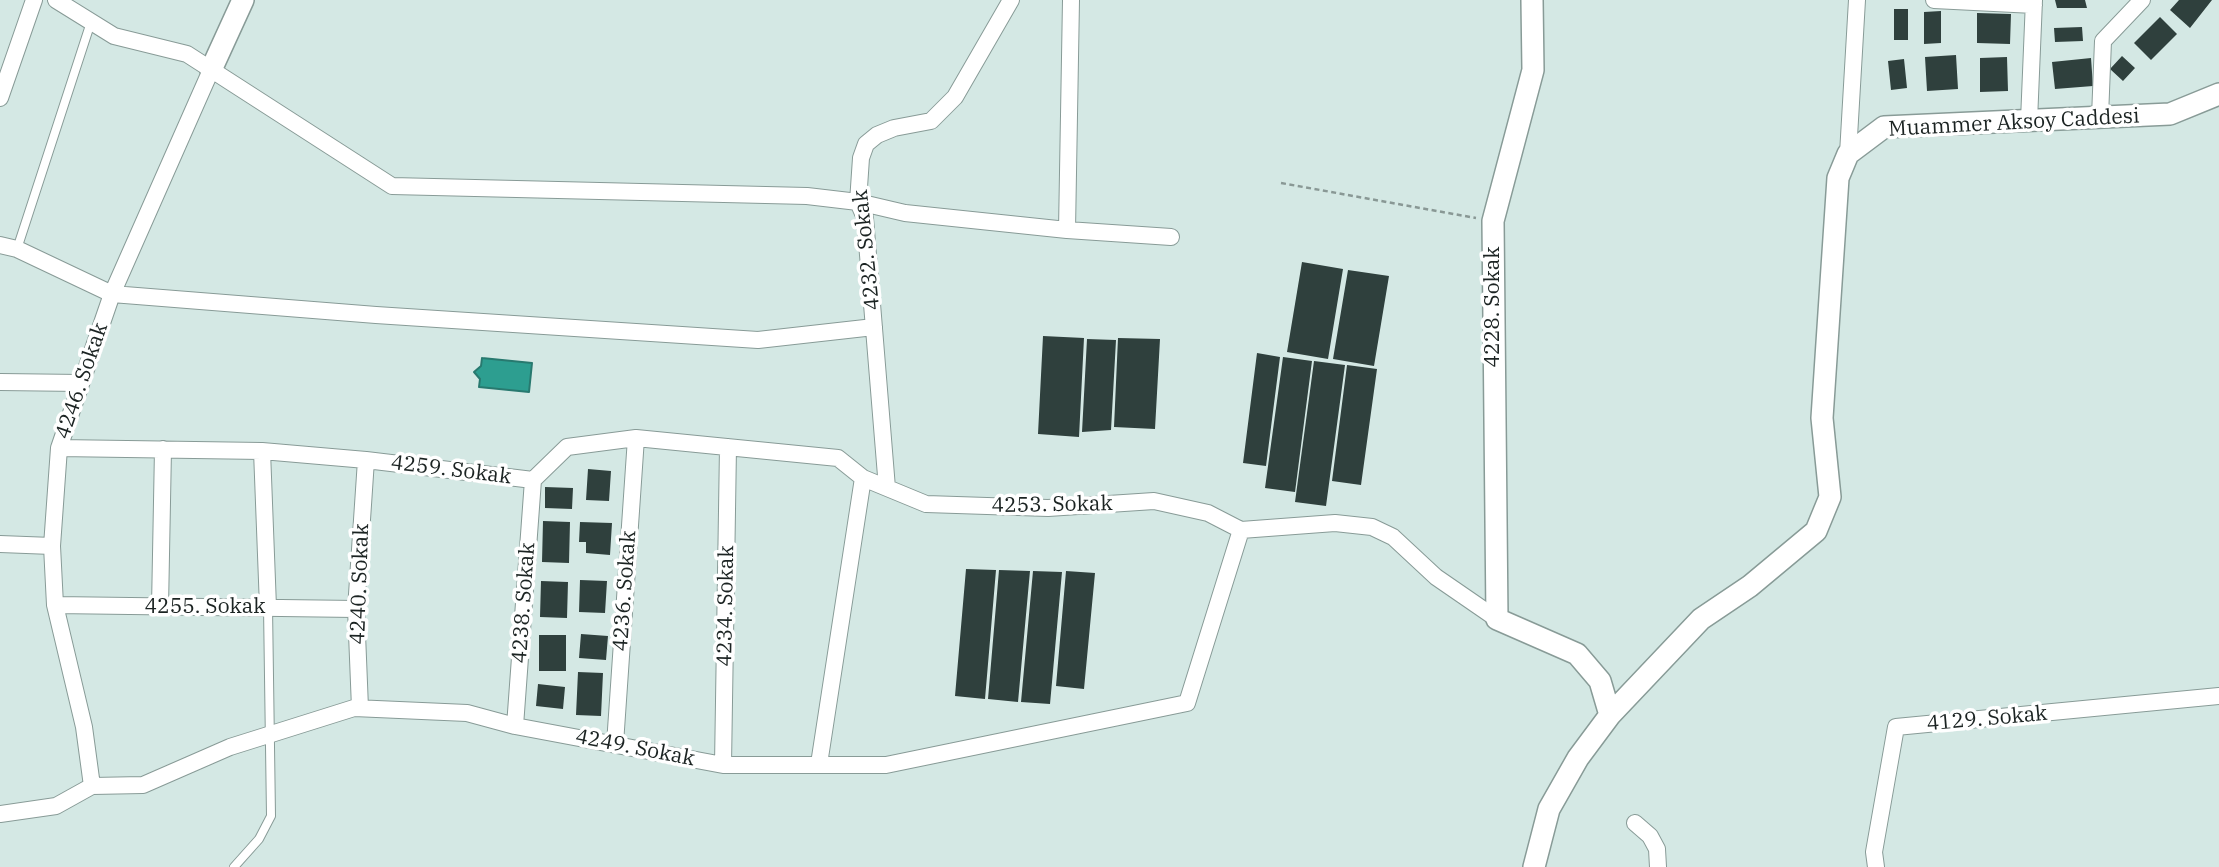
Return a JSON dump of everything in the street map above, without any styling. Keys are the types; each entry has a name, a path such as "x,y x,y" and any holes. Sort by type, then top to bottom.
{"street":[{"path":"0,98 34,0"},
{"path":"56,0 114,36 187,54 391,186 807,196 858,202 905,213 1067,230 1171,237"},
{"name":"4246. Sokak","path":"92,786 84,727 55,605 52,546 59,448 111,293 243,0"},
{"name":"4232. Sokak","path":"887,488 865,218 858,202 866,144 894,128 931,121 955,97 1011,0"},
{"path":"1067,230 1071,0"},
{"name":"4228. Sokak","path":"1497,619 1493,221 1533,70 1532,0"},
{"path":"1534,867 1549,809 1578,758 1610,715 1701,619 1750,586 1816,531 1830,496 1822,418 1838,178 1848,154 1857,0"},
{"path":"1934,0 2034,3 2029,121"},
{"path":"2100,117 2103,41 2141,0"},
{"name":"Muammer Aksoy Caddesi","path":"1848,154 1884,127 2170,114 2219,94"},
{"path":"0,246 17,249 111,293 376,315 758,340 874,327"},
{"path":"0,382 81,383"},
{"name":"4259. Sokak","path":"59,448 262,451 366,460 533,480 567,447 636,438 838,458 863,478"},
{"name":"4236. Sokak","path":"615,744 636,438"},
{"name":"4234. Sokak","path":"723,765 728,447"},
{"path":"160,607 163,449"},
{"path":"262,451 268,607"},
{"name":"4240. Sokak","path":"360,708 356,609 366,460"},
{"path":"819,764 863,478"},
{"name":"4253. Sokak","path":"863,478 926,504 1048,508 1154,501 1208,513 1241,530"},
{"name":"4238. Sokak","path":"515,726 533,480"},
{"path":"1241,530 1335,523 1372,527 1393,537 1436,577 1497,619 1577,654 1600,681 1610,715"},
{"name":"4249. Sokak","path":"92,786 143,785 230,747 360,708 467,713 515,726 723,765 886,765 1187,702 1241,530"},
{"path":"0,544 52,546"},
{"name":"4255. Sokak","path":"55,605 356,609"},
{"name":"4129. Sokak","path":"1876,867 1874,852 1896,727 2219,696"},
{"path":"0,814 56,806 92,786"},
{"path":"1635,823 1650,836 1657,849 1658,867"}],"lane":[{"path":"17,249 91,22"},
{"path":"234,867 260,839 271,816 268,607"}],"path":[{"path":"1281,183 1493,221"}],"shaded area":[{"path":"482,358 532,363 529,392 479,387 480,379 474,372 481,366"}],"building":[{"path":"2055,0 2085,0 2087,8 2057,8"},
{"path":"2179,0 2212,0 2190,28 2170,10"},
{"path":"1894,9 1908,9 1908,40 1894,40"},
{"path":"1941,11 1941,43 1924,44 1924,12"},
{"path":"1977,13 2011,14 2010,44 1977,43"},
{"path":"2160,17 2177,34 2151,60 2134,43"},
{"path":"2082,27 2083,41 2055,42 2054,28"},
{"path":"1956,55 1958,89 1927,91 1925,57"},
{"path":"2122,56 2135,68 2123,81 2110,69"},
{"path":"2007,57 2008,91 1980,92 1980,58"},
{"path":"2091,58 2093,86 2055,89 2052,62"},
{"path":"1904,59 1907,88 1891,90 1888,61"},
{"path":"1302,262 1343,269 1328,359 1287,352"},
{"path":"1348,270 1389,276 1374,366 1333,359"},
{"path":"1043,336 1084,338 1079,437 1038,434"},
{"path":"1118,338 1160,339 1155,429 1114,427"},
{"path":"1087,339 1116,340 1111,430 1082,432"},
{"path":"1257,353 1280,357 1266,466 1243,463"},
{"path":"1283,357 1312,361 1295,492 1265,488"},
{"path":"1314,361 1345,365 1326,506 1295,502"},
{"path":"1347,365 1377,369 1361,485 1332,481"},
{"path":"588,469 611,471 609,501 586,500"},
{"path":"545,487 573,488 572,509 545,508"},
{"path":"543,521 570,522 569,563 542,562"},
{"path":"580,522 612,523 610,555 586,553 586,542 579,542"},
{"path":"966,569 996,570 985,699 955,696"},
{"path":"999,570 1030,571 1018,702 988,699"},
{"path":"1033,571 1062,572 1050,704 1021,702"},
{"path":"1066,571 1095,573 1084,689 1056,686"},
{"path":"580,580 607,581 605,613 579,612"},
{"path":"541,581 568,582 567,618 540,617"},
{"path":"581,634 608,636 606,660 579,658"},
{"path":"539,635 566,635 566,671 539,671"},
{"path":"578,672 603,673 601,716 576,715"},
{"path":"538,684 565,687 563,709 536,706"}]}
